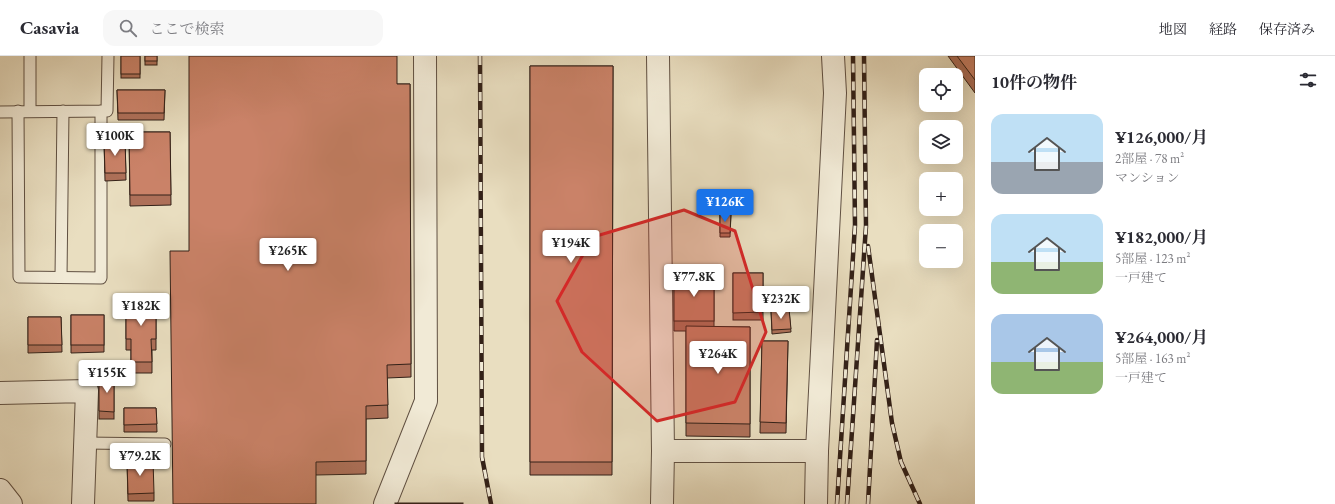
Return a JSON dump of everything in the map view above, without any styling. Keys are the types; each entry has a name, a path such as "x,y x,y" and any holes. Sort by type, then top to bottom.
{"street":[{"path":"385,504 426,401 425,56"},
{"path":"658,56 663,452 662,504"},
{"path":"816,504 817,451 835,93 833,56"},
{"path":"0,393 87,391 83,504"},
{"path":"663,452 817,451"},
{"path":"0,490 11,504"}],"lane":[{"path":"30,56 30,111"},
{"path":"0,112 107,111 108,56"},
{"path":"61,278 64,111"},
{"path":"18,112 19,277 101,278 102,111"},
{"path":"85,443 165,444"}],"highlighted area":[{"path":"684,210 735,231 766,332 735,402 657,421 582,352 557,301 593,237"}],"building":[{"path":"121,56 140,56 140,74 121,74"},
{"path":"145,56 157,56 157,61 145,61"},
{"path":"189,56 397,56 397,84 410,84 411,364 387,365 388,405 366,406 366,461 316,462 316,504 173,504 170,251 189,251"},
{"path":"957,56 975,56 975,80"},
{"path":"530,66 613,66 612,462 530,462"},
{"path":"117,90 165,90 164,113 118,113"},
{"path":"129,132 170,132 171,195 130,195"},
{"path":"125,140 126,173 105,173 104,141"},
{"path":"720,213 731,213 730,233 720,233"},
{"path":"733,273 763,273 763,312 733,313"},
{"path":"674,275 714,275 714,321 674,321"},
{"path":"126,298 156,298 156,339 151,339 152,362 131,362 131,339 126,339"},
{"path":"789,309 791,329 772,330 771,310"},
{"path":"71,315 104,315 104,345 71,345"},
{"path":"28,317 61,317 62,345 28,345"},
{"path":"686,326 750,327 750,424 686,423"},
{"path":"762,341 788,341 786,423 760,422"},
{"path":"99,377 114,377 114,412 99,411"},
{"path":"124,408 156,408 157,424 124,425"},
{"path":"153,460 154,493 128,494 127,461"},
{"path":"463,503 463,504 395,504"}],"railway":[{"path":"480,56 482,457 491,504"},
{"path":"837,504 855,225 853,56"},
{"path":"847,504 866,226 864,56"},
{"path":"868,246 892,423 901,462 920,504"},
{"path":"868,504 877,340"}]}
